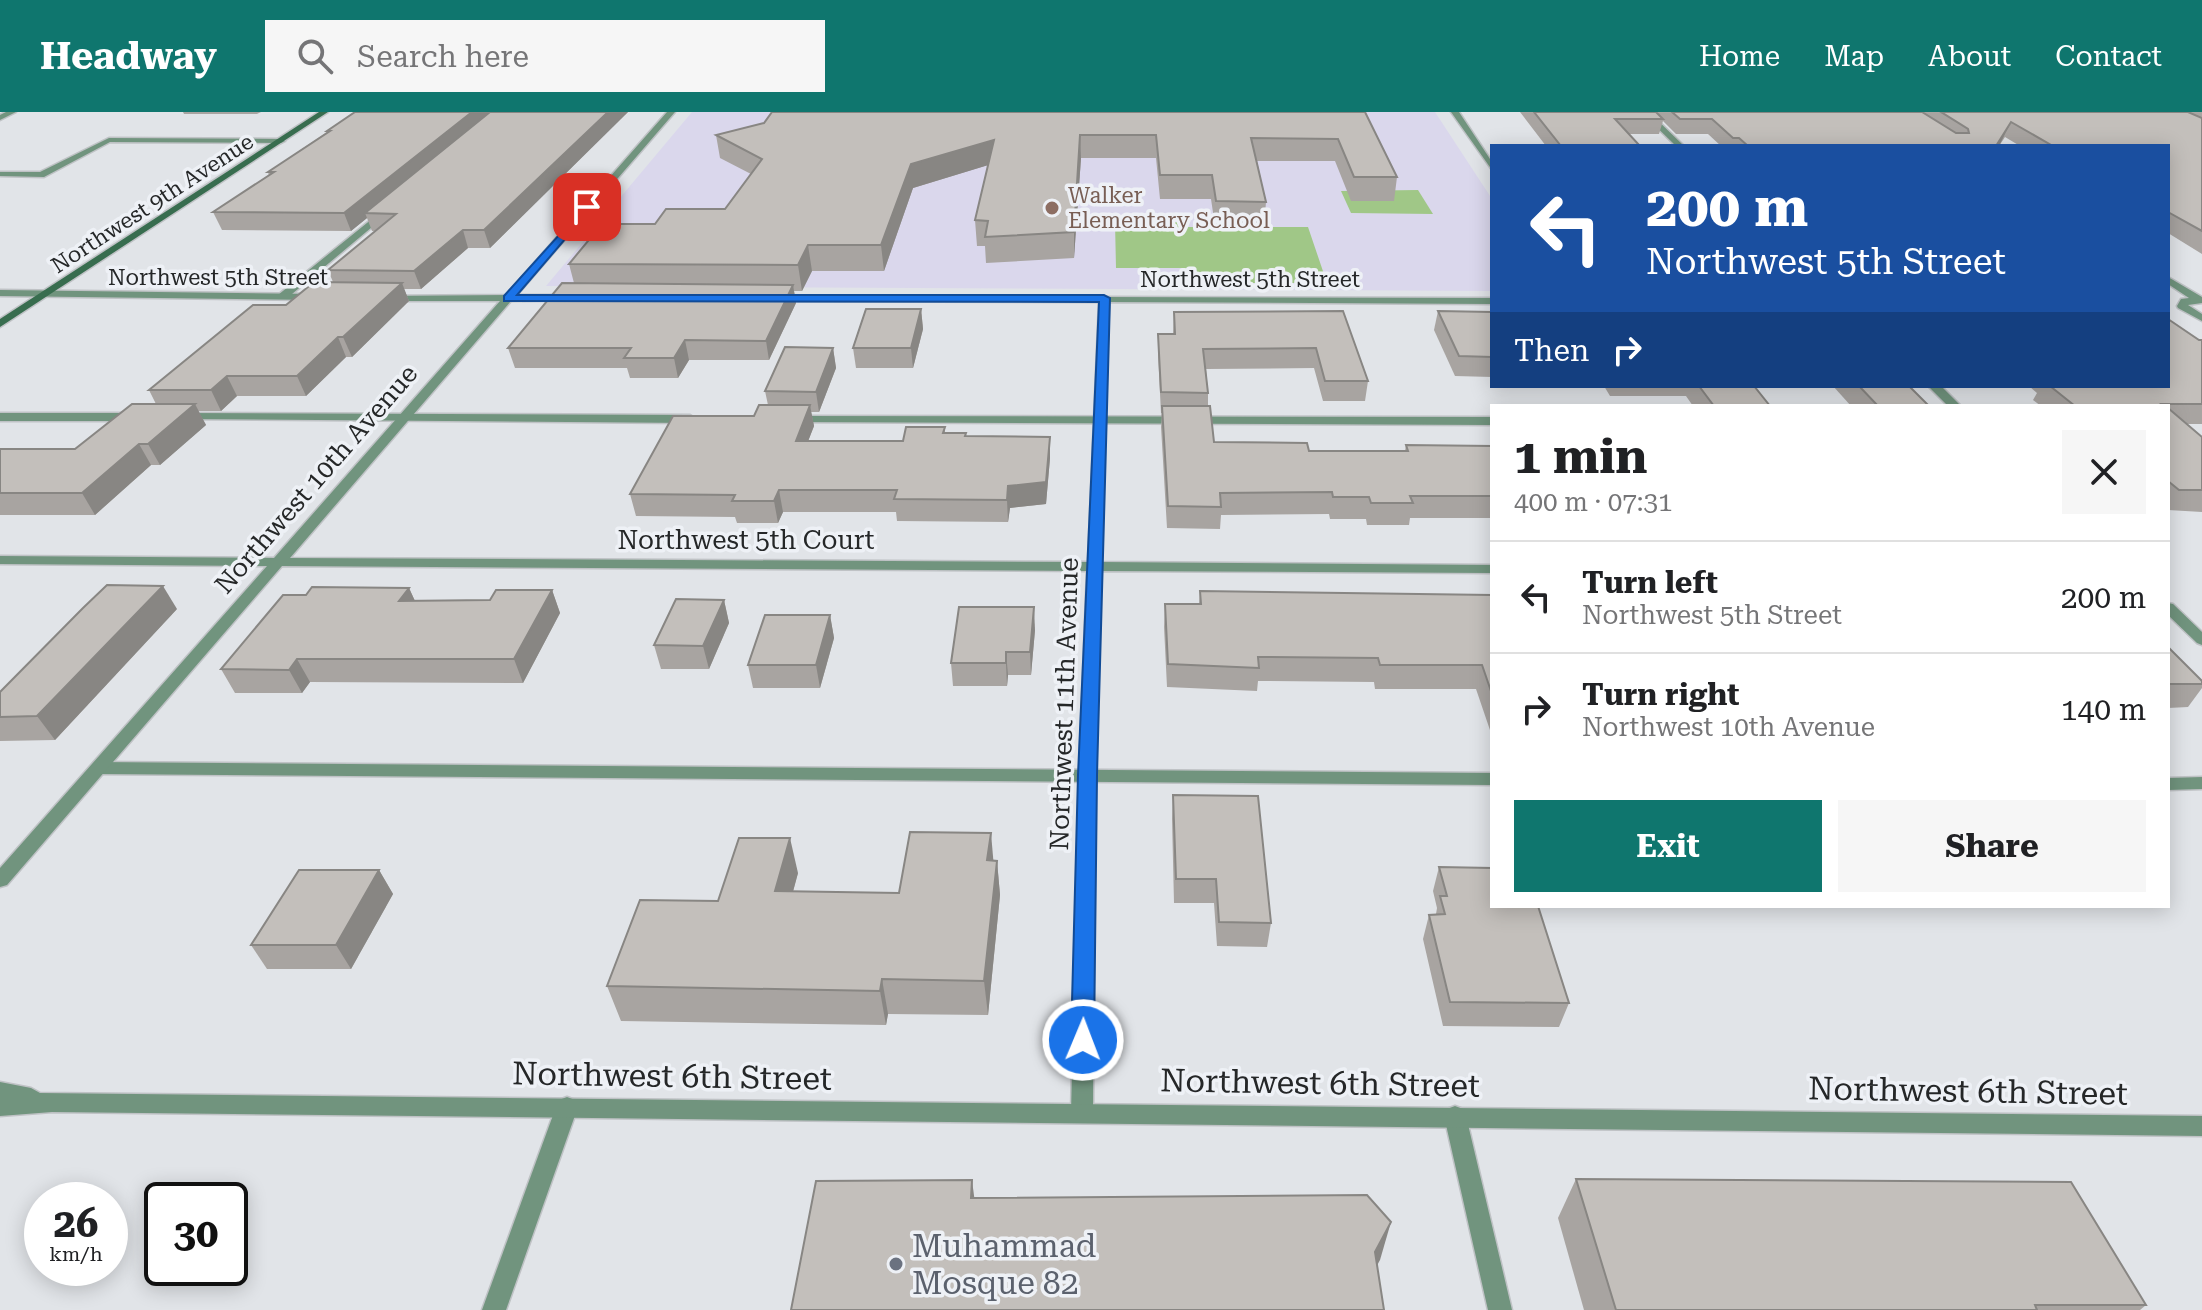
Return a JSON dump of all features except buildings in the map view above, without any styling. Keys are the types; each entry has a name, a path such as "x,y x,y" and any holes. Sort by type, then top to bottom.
{"main road":[{"name":"Northwest 9th Avenue","path":"0,324 324,112"}],"street":[{"path":"0,118 12,112"},
{"name":"Northwest 10th Avenue","path":"0,880 671,112"},
{"path":"1455,112 1490,165"},
{"path":"1645,112 1678,144"},
{"path":"0,174 41,175 109,140 281,141"},
{"path":"282,297 395,204"},
{"path":"2170,281 2200,300"},
{"name":"Northwest 5th Street","path":"0,293 44,296 330,297"},
{"path":"378,297 586,298"},
{"name":"Northwest 5th Street","path":"759,298 1490,301"},
{"name":"Northwest 11th Avenue","path":"1082,1113 1087,775 1097,566 1104,298"},
{"path":"2184,309 2182,303 2200,300"},
{"path":"2170,309 2184,309 2202,318"},
{"path":"1936,388 1953,404"},
{"path":"0,417 141,417"},
{"path":"172,417 702,419"},
{"path":"782,420 1490,421"},
{"name":"Northwest 5th Court","path":"0,560 1490,569"},
{"path":"2170,609 2202,640"},
{"path":"97,768 1490,779"},
{"path":"2170,784 2202,783"},
{"name":"Northwest 6th Street","path":"0,1091 52,1102"},
{"name":"Northwest 6th Street","path":"0,1106 52,1102 2202,1126"},
{"path":"494,1310 567,1107"},
{"path":"1455,1116 1500,1310"}],"shaded area":[{"name":"Walker Elementary School","path":"692,112 1435,112 1490,196 1490,291 546,286"}],"green space":[{"path":"1418,190 1433,214 1351,213 1341,191"},
{"path":"1115,222 1177,222 1179,227 1308,227 1327,283 1185,283 1183,268 1116,268"}],"place":[{"name":"Walker Elementary School","path":"1052,208"},
{"name":"Muhammad Mosque 82","path":"896,1264"}],"route":[{"path":"587,207 508,298 1104,298 1097,566 1087,775 1083,1040"}]}
